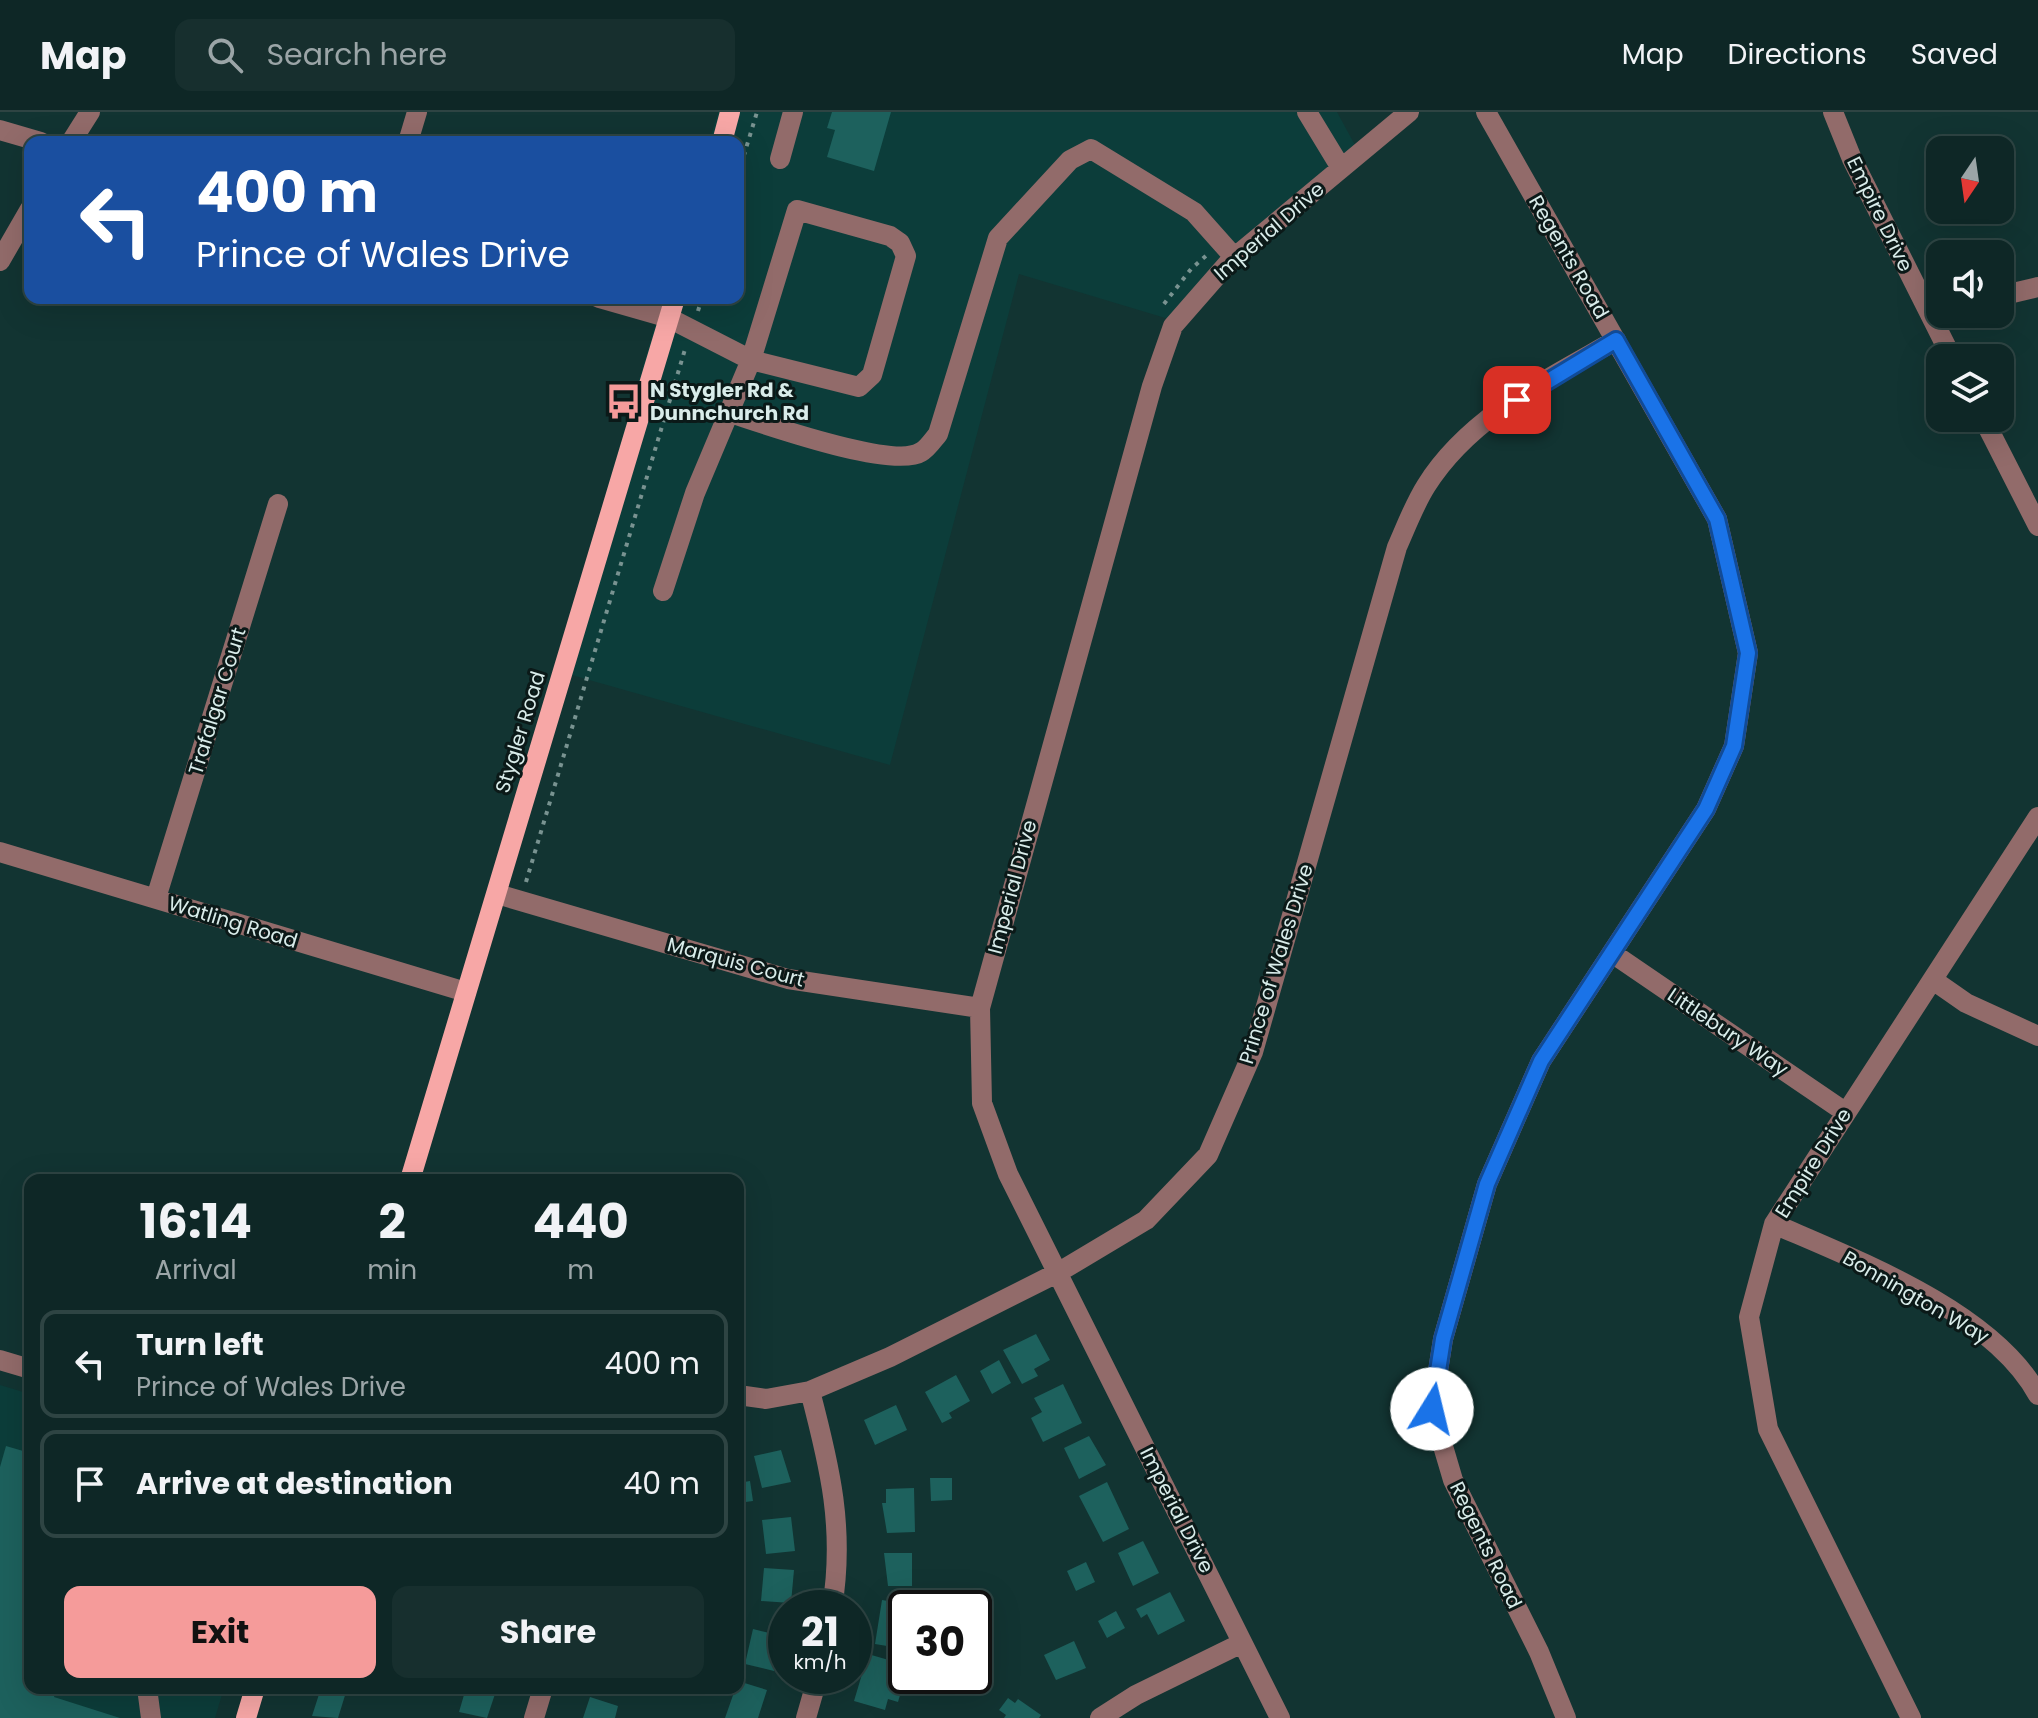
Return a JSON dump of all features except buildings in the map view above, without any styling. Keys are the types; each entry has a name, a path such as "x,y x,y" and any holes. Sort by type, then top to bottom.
{"main road":[{"path":"724,136 730,112"},
{"name":"Stygler Road","path":"412,1174 672,308"},
{"path":"246,1718 253,1694"}],"street":[{"path":"75,136 90,112"},
{"path":"410,136 417,112"},
{"path":"780,159 793,112"},
{"path":"1307,112 1341,168"},
{"name":"Imperial Drive","path":"1280,1718 1008,1174 982,1103 980,1008 1152,386 1173,326 1234,257 1409,112"},
{"name":"Regents Road","path":"1486,112 1717,519 1748,653 1734,746 1706,809 1541,1061 1487,1184 1443,1339 1432,1409 1453,1480 1539,1652 1566,1718"},
{"name":"Empire Drive","path":"1833,112 1852,159 1926,306"},
{"path":"0,130 24,137"},
{"path":"727,412 860,451 896,458 920,453 938,434 998,238 1070,160 1091,149 1194,212 1234,257"},
{"path":"643,304 672,308 751,360 851,386 864,382 872,375 906,256 900,243 890,236 797,210 751,360 695,493 663,591"},
{"path":"0,261 24,219"},
{"path":"2014,293 2038,287"},
{"name":"Prince of Wales Drive","path":"744,1396 766,1399 810,1391 890,1357 1059,1272 1146,1220 1208,1155 1253,1052 1397,547 1427,485 1476,428 1537,386 1616,340"},
{"path":"1990,432 2038,526"},
{"name":"Trafalgar Court","path":"156,898 278,504"},
{"name":"Empire Drive","path":"1911,1718 1768,1429 1749,1317 1774,1224 2038,817"},
{"name":"Watling Road","path":"0,852 466,992"},
{"name":"Marquis Court","path":"497,894 788,979 980,1008"},
{"name":"Littlebury Way","path":"1612,953 1845,1112"},
{"path":"1933,980 1966,1003 2038,1036"},
{"name":"Bonnington Way","path":"1774,1224 1871,1266 1986,1332 2016,1361 2038,1395"},
{"path":"0,1360 24,1367"},
{"path":"810,1391 833,1482 838,1570 835,1590"},
{"path":"1100,1718 1136,1695 1242,1643"},
{"path":"148,1694 151,1718"},
{"path":"534,1718 541,1694"},
{"path":"806,1718 813,1694"}],"path":[{"path":"744,155 757,112"},
{"path":"1159,312 1191,269 1213,250"},
{"path":"698,311 700,304"},
{"path":"532,884 526,882 527,877 688,342"}],"shaded area":[{"path":"718,112 1337,112 1355,145 1172,320 1019,274 890,765 554,670 661,304 744,304 744,136 711,136"},
{"path":"0,1385 24,1392 24,1694 222,1694 215,1718 0,1718"}],"place":[{"name":"N Stygler Rd & Dunnchurch Rd","path":"624,402"}],"route":[{"path":"1432,1409 1443,1339 1487,1184 1541,1061 1556,1035 1706,809 1734,746 1748,653 1717,519 1616,340 1517,400"}]}
